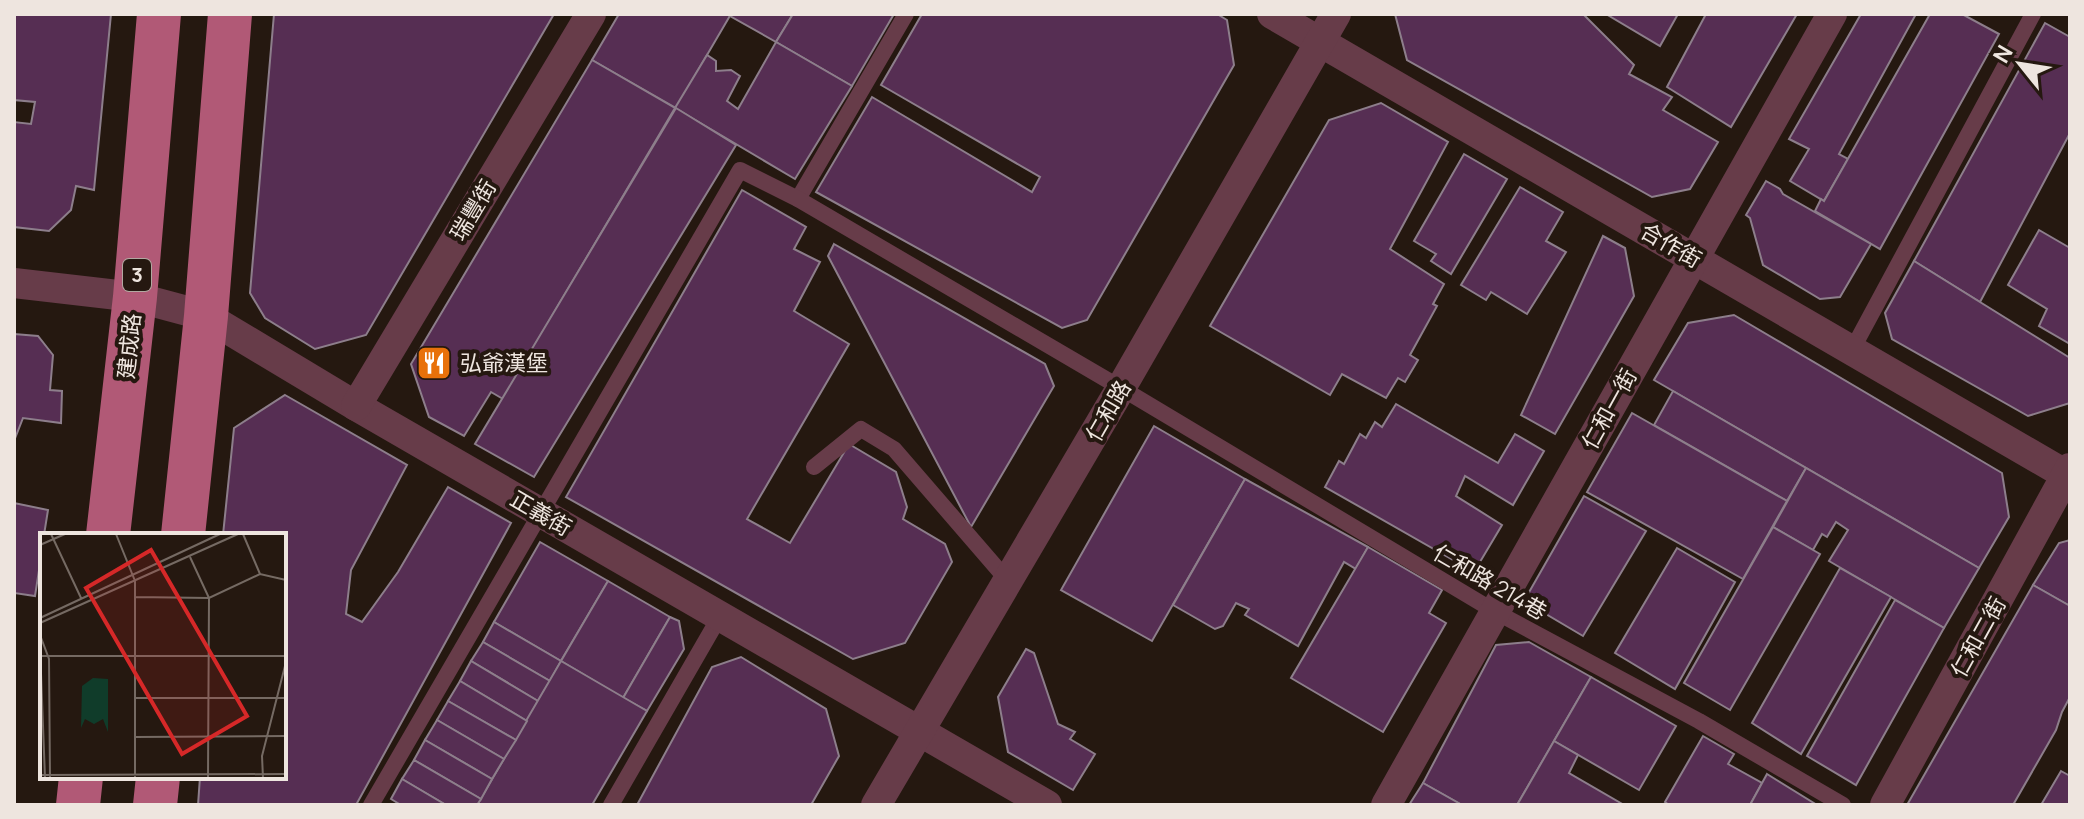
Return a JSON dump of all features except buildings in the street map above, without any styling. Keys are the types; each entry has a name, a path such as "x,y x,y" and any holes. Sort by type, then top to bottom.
{"main road":[{"name":"建成路","path":"108,533 135,297 159,14"},
{"path":"183,533 206,316 230,14"},
{"path":"78,805 81,779"},
{"path":"155,805 158,779"}],"street":[{"name":"瑞豐街","path":"356,406 591,14"},
{"name":"合作街","path":"1272,14 2069,473"},
{"name":"仁和路","path":"876,805 1336,14"},
{"name":"仁和一街","path":"1386,805 1832,14"},
{"name":"正義街","path":"14,283 135,297 206,316 356,406 1047,805"},
{"name":"仁和二街","path":"1885,805 2069,473"}],"lane":[{"path":"798,199 906,14"},
{"path":"1852,350 2033,14"},
{"name":"仁和路 214巷","path":"542,513 740,170 798,199 1494,611 1699,721 1843,805"},
{"path":"814,467 861,429 894,449 1008,581"},
{"path":"371,805 542,513"},
{"path":"611,805 720,616"}],"place":[{"name":"弘爺漢堡","path":"434,363"}]}
